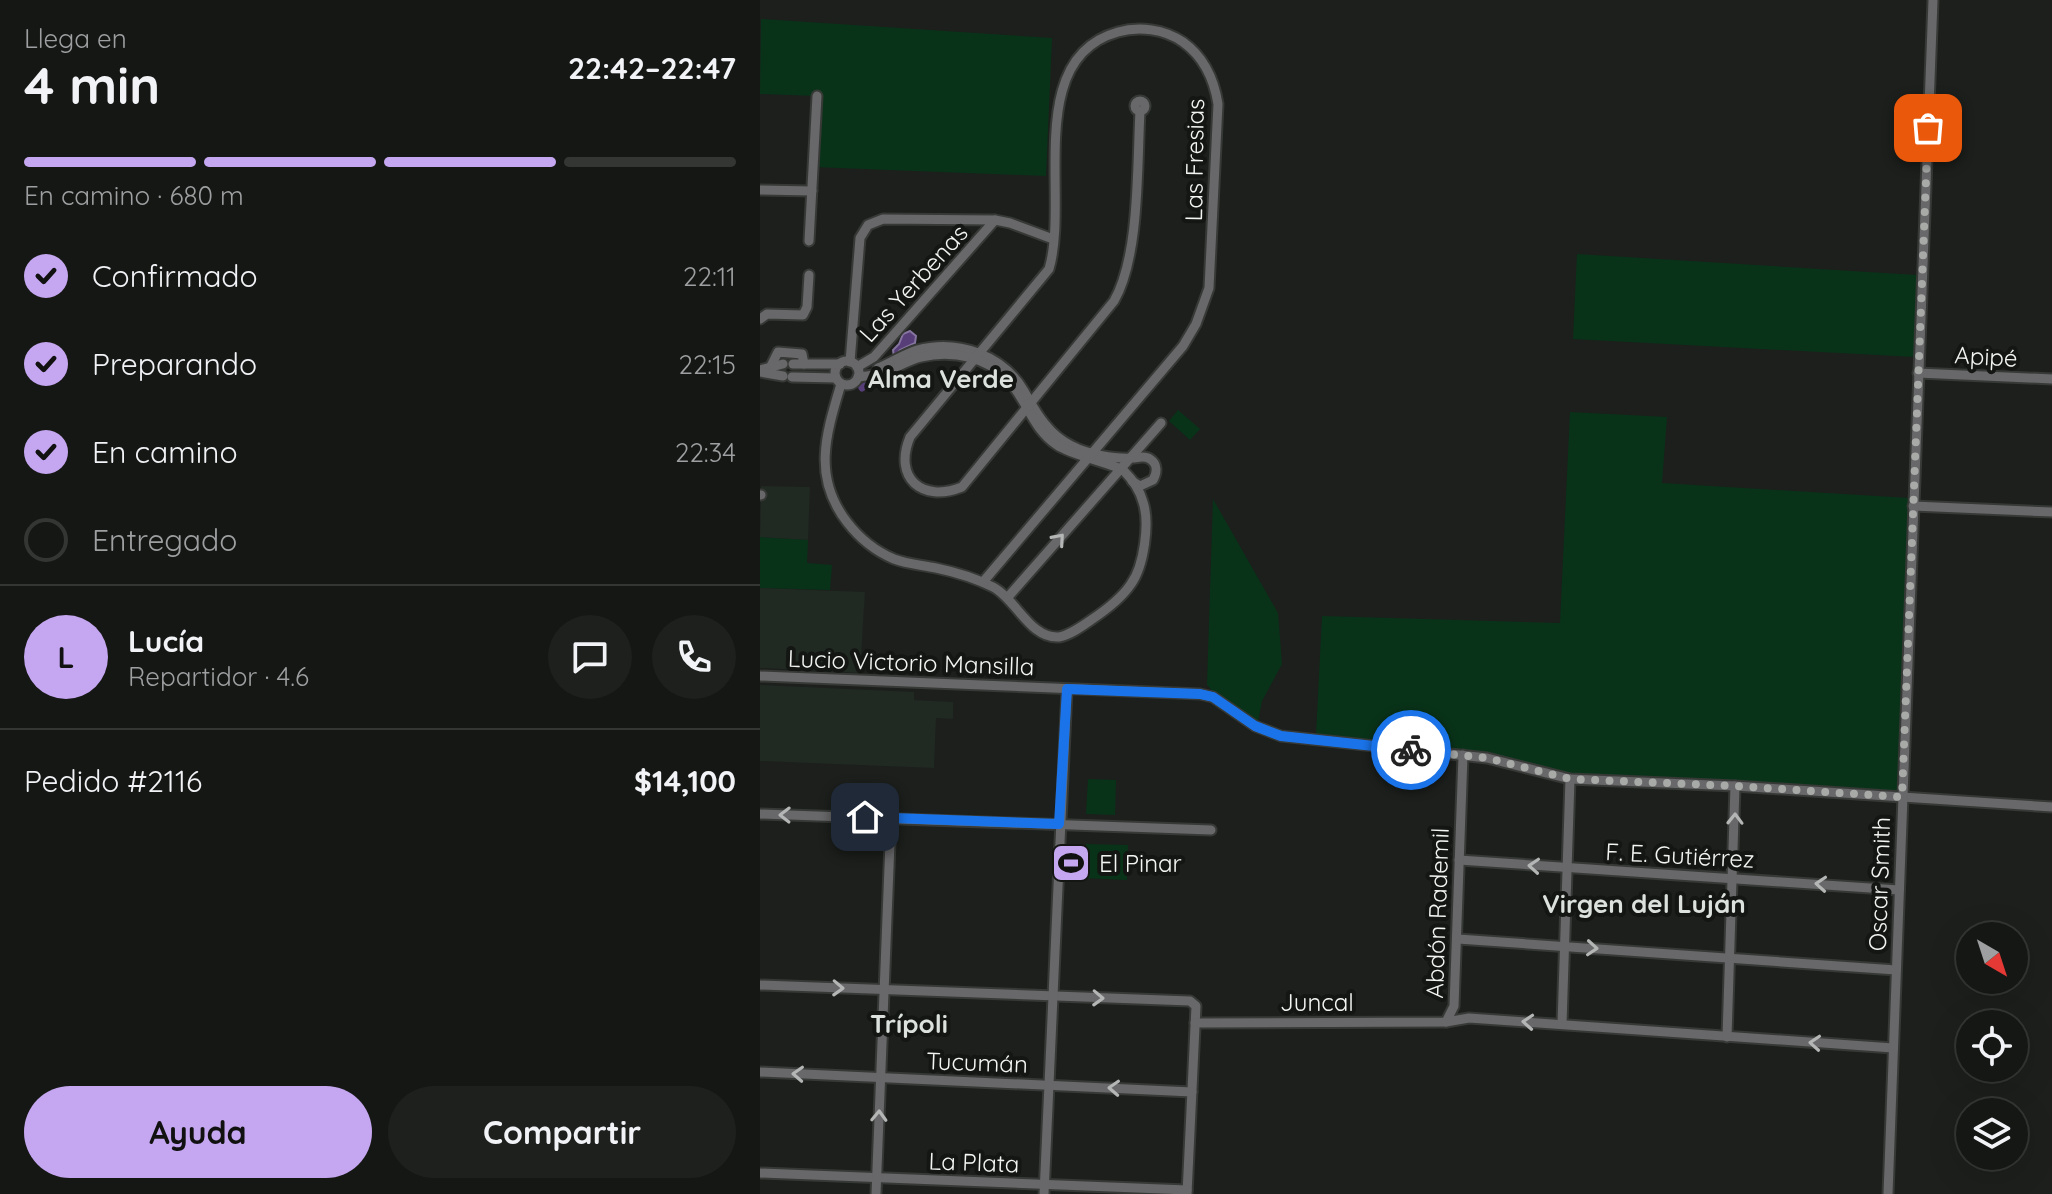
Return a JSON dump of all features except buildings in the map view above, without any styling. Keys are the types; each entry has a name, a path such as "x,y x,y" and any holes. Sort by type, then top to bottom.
{"street":[{"name":"Oscar Smith","path":"1888,1194 1933,0"},
{"name":"Las Fresias","path":"983,582 1183,346 1196,324 1209,288 1218,104 1210,74 1197,55 1168,33 1134,29 1105,35 1076,59 1059,99 1049,269 910,437 904,452 904,466 910,479 920,488 937,493 962,487 1029,407"},
{"path":"809,241 817,96"},
{"path":"1029,407 1122,288 1131,258 1140,111"},
{"path":"760,190 812,191"},
{"path":"760,371 851,385 860,238 868,225 883,219 995,220 1053,239"},
{"name":"Las Yerbenas","path":"853,368 874,357 995,220"},
{"path":"760,319 767,314 801,316 807,307 809,275"},
{"path":"760,371 788,364 877,369 918,350 937,347 994,359 1016,379 1042,432 1054,444 1121,468 1143,500 1142,557 1133,582 1119,599 1075,631 1061,637 1048,636 1036,629 1008,597 983,582 895,559 868,545 837,508 830,493 824,457 838,381 836,369 853,368"},
{"path":"771,366 778,352 802,354 804,364"},
{"name":"Apipé","path":"1918,373 2052,379"},
{"path":"1130,480 1128,466 1161,423"},
{"path":"1091,456 1150,459 1156,472 1149,483 1140,486 1130,480"},
{"path":"1008,597 1133,458"},
{"path":"1913,506 2052,512"},
{"name":"Lucio Victorio Mansilla","path":"760,676 1200,694 1213,697 1255,726 1281,736 1487,758 1570,779 1735,786 2052,807"},
{"path":"1044,1189 1067,689"},
{"name":"Abdón Rademil","path":"1446,1022 1454,1006 1463,755"},
{"path":"1562,1024 1570,779"},
{"path":"1727,1037 1735,786"},
{"path":"760,814 1211,830"},
{"path":"876,1194 891,817"},
{"name":"F. E. Gutiérrez","path":"1459,860 1899,890"},
{"path":"1458,939 1896,970"},
{"path":"760,985 1190,1001 1196,1006 1187,1192"},
{"name":"Juncal","path":"1195,1023 1446,1022 1469,1018 1893,1048"},
{"name":"Tucumán","path":"760,1072 1192,1092"},
{"name":"La Plata","path":"760,1173 1044,1189 1187,1192"}],"shaded area":[{"path":"910,331 916,336 915,343 900,350 894,357 893,350 903,334"},
{"path":"761,486 810,487 808,540 760,537"},
{"path":"760,588 865,592 860,673 760,668"},
{"path":"760,685 914,692 914,700 953,702 953,719 936,718 934,768 760,761"}],"green space":[{"path":"761,19 1052,38 1046,176 813,167 817,96 760,94"},
{"path":"1577,254 1917,275 1915,357 1573,339"},
{"path":"1178,410 1200,429 1190,440 1169,421"},
{"path":"1570,412 1667,417 1662,483 1909,498 1897,792 1556,773 1481,752 1316,735 1322,616 1560,623"},
{"path":"1213,499 1278,613 1282,664 1262,701 1258,722 1218,697 1207,685"},
{"path":"760,537 808,540 807,563 832,565 830,590 760,588"},
{"path":"1088,779 1116,780 1115,815 1086,814"},
{"path":"1086,844 1128,845 1127,880 1084,878"}],"waterway":[{"path":"862,388 866,385"}],"way so far":[{"path":"1411,750 1487,758 1570,779 1902,797 1928,128"}],"place":[{"name":"El Pinar","path":"1071,863"}],"district":[{"name":"Alma Verde","path":"941,378"},
{"name":"Virgen del Luján","path":"1644,903"},
{"name":"Trípoli","path":"909,1023"}],"route":[{"path":"865,817 1059,824 1067,689 1200,694 1213,697 1255,726 1281,736 1411,750"}]}
